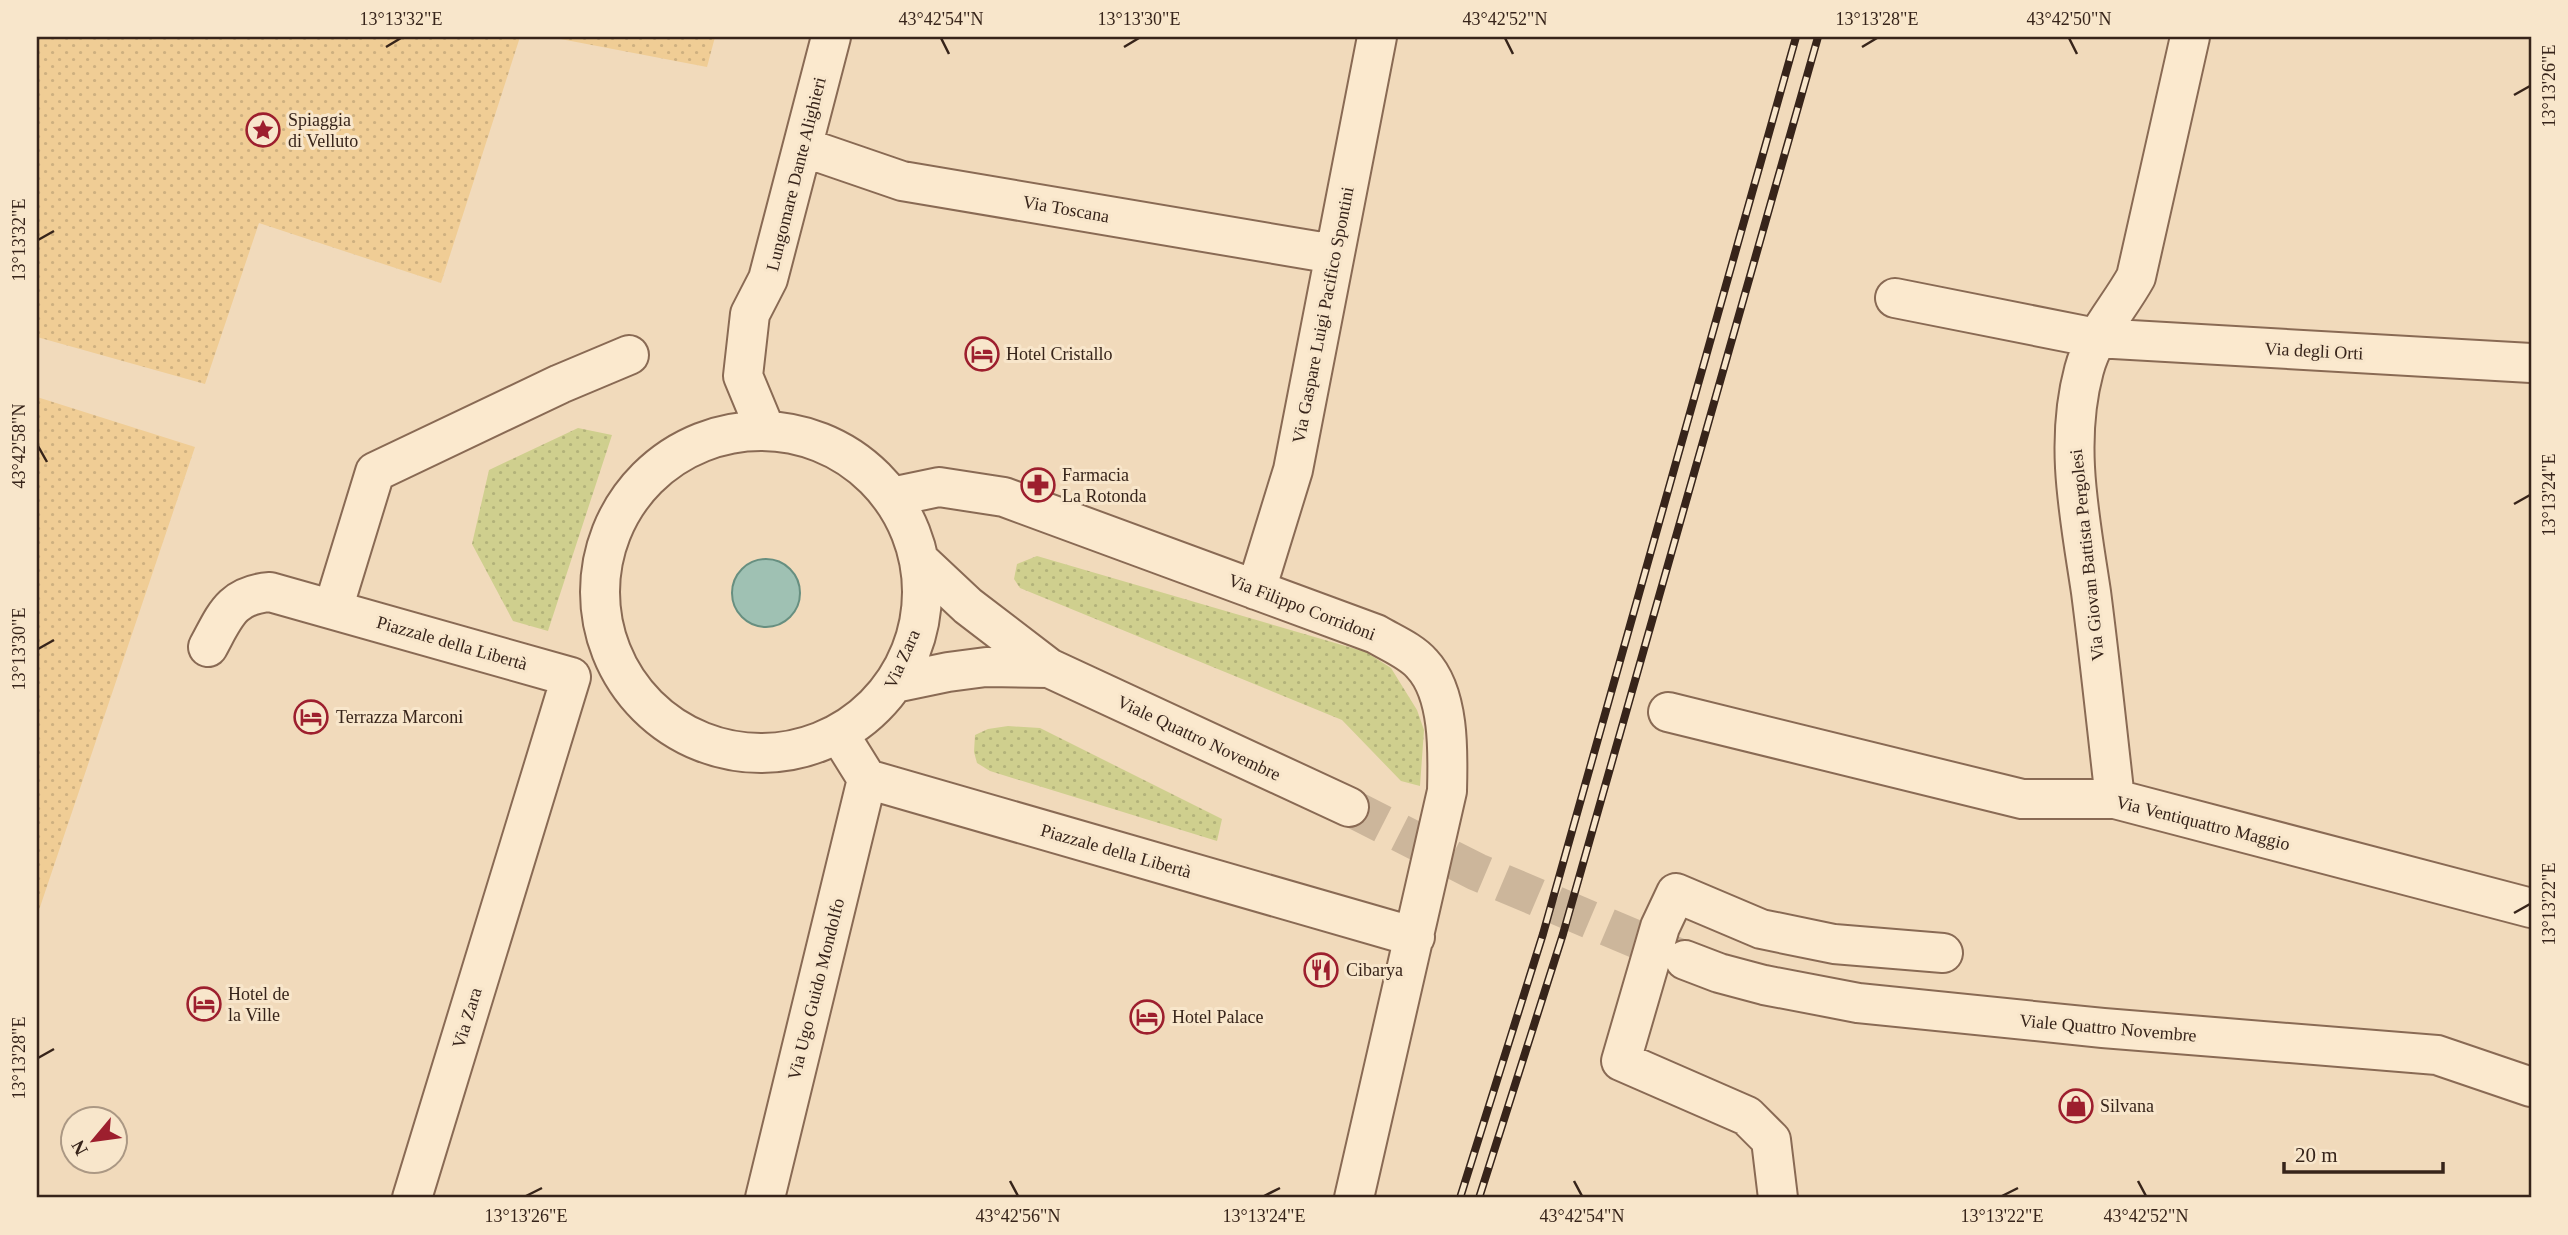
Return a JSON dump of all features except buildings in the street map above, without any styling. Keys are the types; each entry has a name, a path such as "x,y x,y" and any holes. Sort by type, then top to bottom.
{"street":[{"name":"Lungomare Dante Alighieri","path":"765,429 743,376 750,314 768,279 831,37"},
{"name":"Via Gaspare Luigi Pacifico Spontini","path":"1256,590 1293,470 1377,37"},
{"name":"Via Giovan Battista Pergolesi","path":"2116,799 2074,474 2074,414 2084,367 2096,338 2136,277 2190,37"},
{"name":"Via Toscana","path":"803,147 901,181 1334,254"},
{"name":"Via degli Orti","path":"1895,298 2096,338 2531,362"},
{"path":"333,609 375,472 559,384 628,355"},
{"name":"Via Zara","path":"765,429 823,443 860,464 891,496 909,528 919,560 922,607 916,637 895,684 881,702 859,722 808,747 775,753 727,750 682,733 644,704 615,660 602,623 600,587 607,543 625,505 643,481 666,462 715,438 765,429"},
{"name":"Via Filippo Corridoni","path":"891,496 940,487 1004,497 1376,634 1422,663 1435,681 1444,716 1448,760 1447,791 1354,1198"},
{"name":"Viale Quattro Novembre","path":"919,560 968,606 1049,668 1349,807"},
{"name":"Piazzale della Libertà","path":"208,648 230,607 253,593 270,592 570,677"},
{"path":"570,677 615,660"},
{"name":"Viale Quattro Novembre","path":"895,684 947,672 986,667 1049,668"},
{"name":"Via Zara","path":"412,1198 570,677"},
{"name":"Via Ventiquattro Maggio","path":"1668,712 2022,799 2116,799 2531,908"},
{"path":"839,734 867,779"},
{"name":"Piazzale della Libertà","path":"867,779 1415,937"},
{"name":"Via Ugo Guido Mondolfo","path":"765,1198 867,779"},
{"path":"1778,1198 1771,1140 1747,1116 1621,1061 1660,927 1676,893 1761,929 1834,944 1943,953"},
{"name":"Viale Quattro Novembre","path":"1685,960 1764,985 1858,1003 2103,1028 2437,1055 2531,1087"}],"green space":[{"path":"578,428 612,435 548,631 513,621 472,544 489,470"},
{"path":"1037,556 1366,652 1391,668 1417,710 1424,730 1420,786 1401,781 1342,720 1020,588 1014,579 1017,564"},
{"path":"1008,726 1040,728 1222,819 1217,841 990,771 977,763 974,752 975,735 988,729"}],"sand":[{"name":"Spiaggia di Velluto","path":"37,37 520,37 441,283 259,223 205,384 37,337"},
{"path":"550,37 715,37 707,67"},
{"path":"37,397 195,447 37,916"}],"shaded area":[{"path":"766,559 779,562 790,569 797,580 800,593 797,606 790,617 779,624 766,627 753,624 742,617 735,606 732,593 735,580 742,569 753,562"}],"tunnel":[{"path":"1349,807 1477,872 1683,959"}],"railway":[{"path":"1460,1198 1543,934 1796,37"},
{"path":"1479,1198 1563,934 1818,37"}],"place":[{"name":"Spiaggia di Velluto","path":"263,130"},
{"name":"Hotel Cristallo","path":"982,354"},
{"name":"Farmacia La Rotonda","path":"1038,485"},
{"name":"Terrazza Marconi","path":"311,717"},
{"name":"Cibarya","path":"1321,970"},
{"name":"Hotel de la Ville","path":"204,1004"},
{"name":"Hotel Palace","path":"1147,1017"},
{"name":"Silvana","path":"2076,1106"}]}
